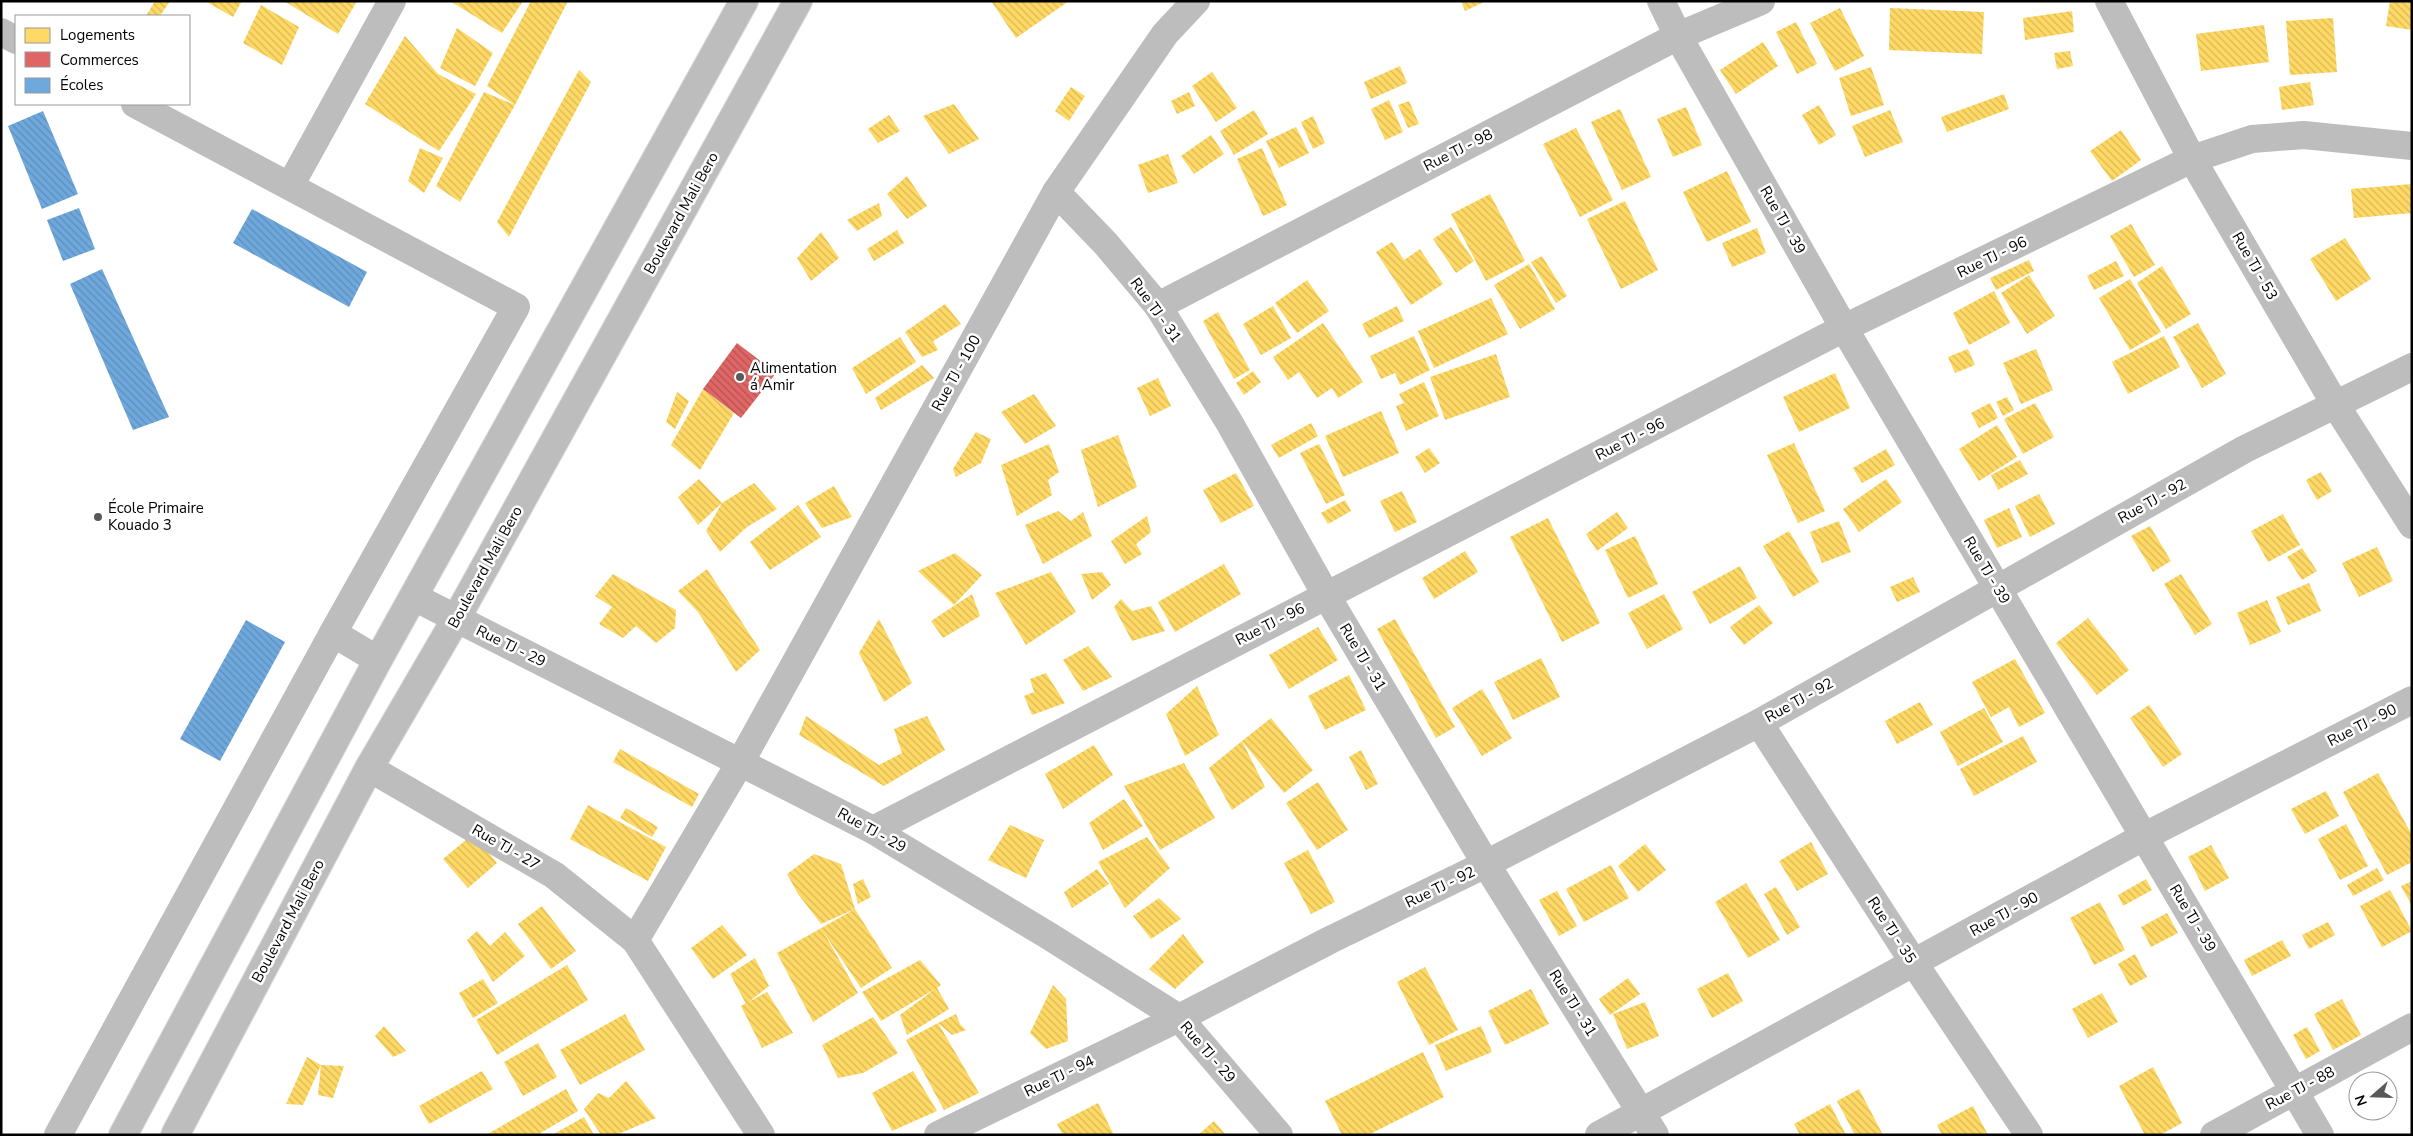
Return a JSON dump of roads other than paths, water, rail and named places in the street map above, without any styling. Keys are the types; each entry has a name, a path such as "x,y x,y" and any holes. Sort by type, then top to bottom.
{"street":[{"path":"290,186 392,1"},
{"path":"123,1135 378,660 744,1"},
{"name":"Boulevard Mali Bero","path":"175,1135 369,768 456,619 798,1"},
{"name":"Rue TJ - 100","path":"741,761 1056,192 1164,34 1196,1"},
{"name":"Rue TJ - 39","path":"1660,1 1844,328 2320,1135"},
{"name":"Rue TJ - 98","path":"1158,306 1678,36 1761,1"},
{"name":"Rue TJ - 53","path":"2109,1 2192,159 2335,404 2412,525"},
{"path":"1,32 15,39"},
{"path":"58,1135 333,633 516,307 137,105"},
{"name":"Rue TJ - 96","path":"873,830 1844,328 2192,159 2252,139 2304,135 2412,146"},
{"name":"Rue TJ - 31","path":"1056,192 1106,244 1158,306 1229,422 1326,595 1486,864 1655,1135"},
{"name":"Rue TJ - 92","path":"1179,1018 1486,864 1758,723 2237,453 2412,367"},
{"name":"Rue TJ - 29","path":"414,597 741,761 873,830 1048,936 1179,1018 1279,1135"},
{"path":"333,633 378,660"},
{"name":"Rue TJ - 90","path":"1599,1135 2145,836 2412,700"},
{"name":"Rue TJ - 35","path":"1758,723 1914,963 2029,1135"},
{"path":"635,940 741,761"},
{"name":"Rue TJ - 27","path":"369,768 554,875 635,940 761,1135"},
{"name":"Rue TJ - 94","path":"938,1135 1179,1018"},
{"name":"Rue TJ - 88","path":"2214,1135 2412,1027"}],"place":[{"name":"Alimentation á Amir","path":"740,377"},
{"name":"École Primaire Kouado 3","path":"98,517"}]}
